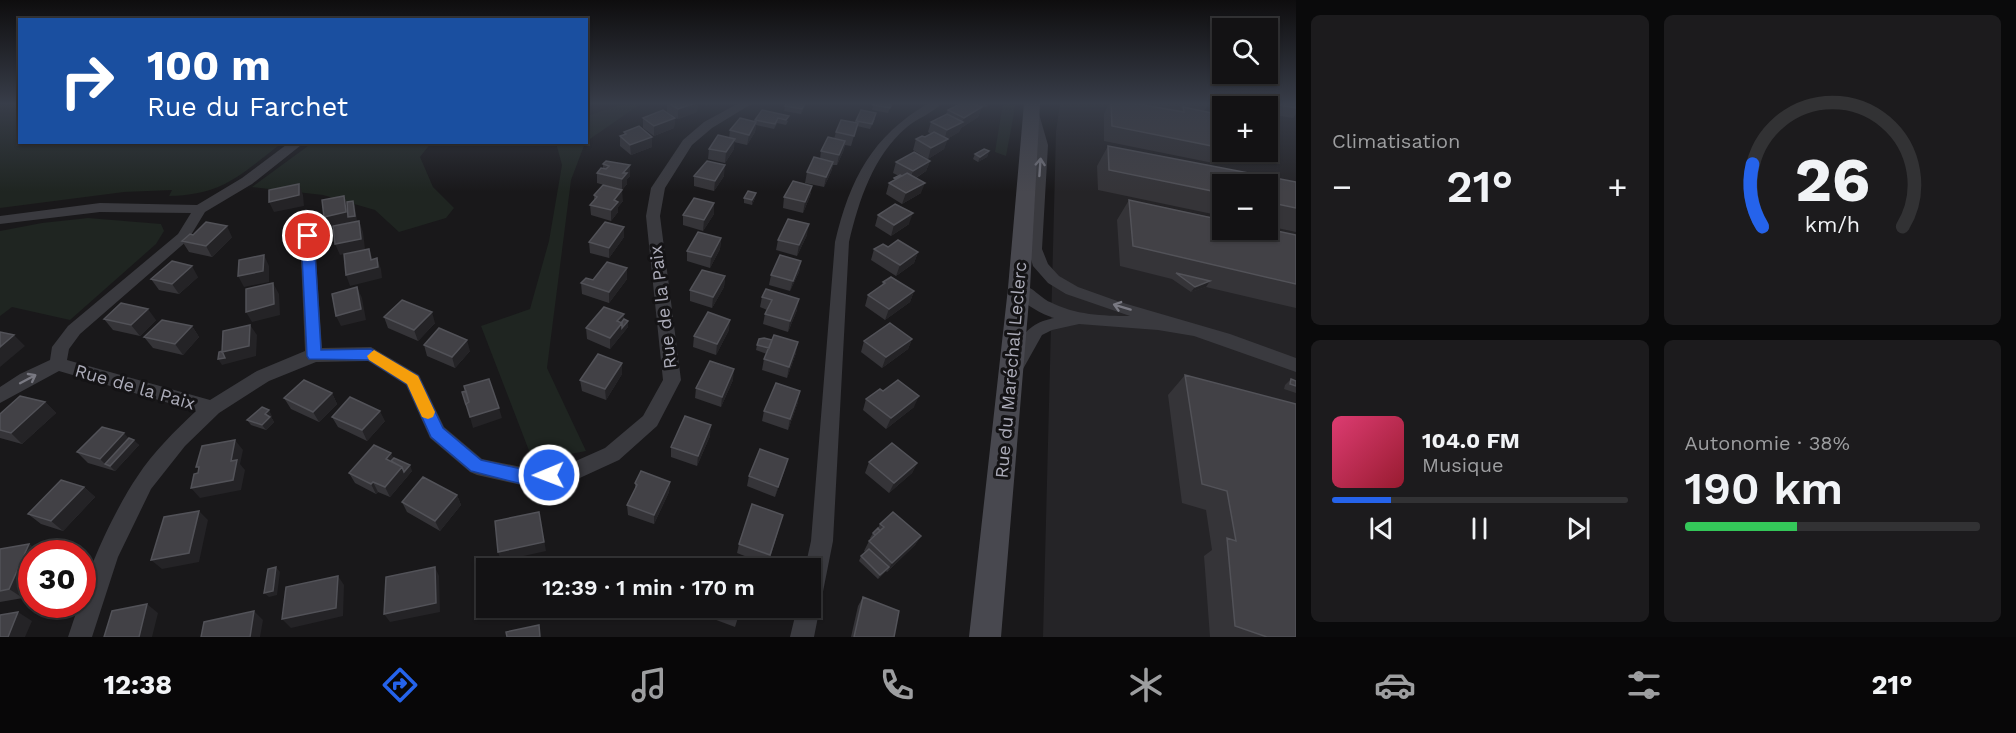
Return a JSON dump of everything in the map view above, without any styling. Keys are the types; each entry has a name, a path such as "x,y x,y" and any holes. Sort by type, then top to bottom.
{"main road":[{"name":"Rue du Maréchal Leclerc","path":"985,637 1019,288 1030,133"}],"street":[{"name":"Rue de la Paix","path":"80,637 108,554 144,483 178,440 212,408 263,376 315,356 371,354 413,380 437,432 477,466 526,477 571,473 612,454 650,421 672,380 653,216 658,188 687,143 699,133"},
{"path":"818,558 822,541 842,242 851,201 863,175 895,133"},
{"path":"1039,133 1042,145 1035,249 1036,260 1047,276 1067,290 1296,365"},
{"path":"0,396 26,379 58,364 61,347 74,330 183,237 200,209 248,181 297,144"},
{"path":"0,220 89,206 161,206 200,209"},
{"path":"306,213 315,356"},
{"path":"1019,288 1045,309 1059,315 1178,326"},
{"path":"1011,373 1035,330 1042,326 1082,318"},
{"name":"Rue de la Paix","path":"58,364 212,408"},
{"path":"802,637 806,618"}],"shaded area":[{"path":"0,133 18,133 18,144 281,144 231,181 204,192 169,196 172,190 124,192 0,208"},
{"path":"588,133 599,133 588,140"},
{"path":"998,133 1010,133 1006,156 995,152"},
{"path":"1056,133 1212,133 1212,162 1278,162 1278,133 1296,133 1296,637 1043,637"},
{"path":"311,144 430,144 420,157 433,187 454,208 446,218 399,232 375,210 323,195 252,187"},
{"path":"556,144 585,144 571,180 547,368 586,451 533,461 481,326 530,309 549,241 562,165"},
{"path":"88,218 161,224 164,231 156,244 70,320 12,307 0,316 0,231"}],"building":[{"path":"625,133 647,133 652,137 630,145 620,136 626,134"},
{"path":"839,133 855,133 854,136"},
{"path":"935,133 948,139 931,148 916,139"},
{"path":"1146,133 1212,133 1212,146"},
{"path":"718,135 735,139 726,152 709,149"},
{"path":"828,137 845,141 839,155 821,151"},
{"path":"1108,146 1254,174 1212,174 1212,191 1109,170"},
{"path":"984,149 989,151 980,157 975,154"},
{"path":"914,152 930,161 913,171 896,162"},
{"path":"814,157 833,162 826,177 807,172"},
{"path":"606,161 630,165 623,173 627,173 622,179 597,173 601,168 606,169 609,166 603,164"},
{"path":"707,161 725,165 715,181 694,176"},
{"path":"907,173 925,183 906,193 889,183"},
{"path":"1278,179 1296,182 1296,208 1278,204"},
{"path":"793,181 812,186 805,202 784,197"},
{"path":"299,184 299,195 269,202 269,190"},
{"path":"603,185 622,190 614,200 618,202 611,210 590,205 597,197 594,195"},
{"path":"748,191 756,193 752,200 744,198"},
{"path":"344,196 346,212 324,217 322,200"},
{"path":"694,198 714,203 704,220 683,215"},
{"path":"1129,200 1212,218 1212,240 1278,240 1278,231 1296,235 1296,284 1133,246"},
{"path":"353,201 355,216 348,217 347,202"},
{"path":"895,204 913,213 894,225 878,215"},
{"path":"788,219 809,224 799,245 778,240"},
{"path":"359,221 361,239 335,244 333,226"},
{"path":"206,222 227,226 206,246 182,241 190,234 193,235"},
{"path":"605,222 624,227 609,248 589,242"},
{"path":"698,232 721,238 711,257 687,251"},
{"path":"898,240 918,252 900,265 874,249 883,244 888,247"},
{"path":"369,249 371,260 377,258 378,267 346,275 344,254"},
{"path":"264,255 263,271 238,276 239,260"},
{"path":"780,255 801,261 793,281 771,275"},
{"path":"172,261 192,266 172,284 151,279"},
{"path":"607,262 627,268 609,292 581,283 586,278 593,280"},
{"path":"702,270 725,276 713,297 690,290"},
{"path":"1176,273 1210,281 1195,287"},
{"path":"891,277 914,291 889,309 868,295"},
{"path":"273,283 274,304 246,312 246,289"},
{"path":"357,287 361,309 336,316 332,294"},
{"path":"766,289 799,299 790,321 765,314 772,300 762,297"},
{"path":"402,300 432,312 414,330 384,317"},
{"path":"121,303 148,309 131,325 104,319"},
{"path":"604,307 624,314 617,321 622,323 610,338 586,328"},
{"path":"708,312 730,320 717,344 694,336"},
{"path":"624,319 628,321 622,328 621,323"},
{"path":"162,320 192,326 175,344 144,337"},
{"path":"890,323 912,339 886,357 864,341"},
{"path":"250,325 249,346 222,352 223,331"},
{"path":"439,328 467,340 452,357 424,345"},
{"path":"0,332 14,335 0,347"},
{"path":"774,335 798,342 789,367 764,359"},
{"path":"759,339 772,340 769,348 757,345"},
{"path":"222,351 225,358 218,359 219,352"},
{"path":"598,354 622,363 605,389 580,380"},
{"path":"710,361 734,369 722,397 696,388"},
{"path":"1185,375 1296,404 1296,637 1267,637 1235,626 1227,538 1236,541 1227,491 1202,484"},
{"path":"489,379 499,408 470,417 466,404 469,402 464,386"},
{"path":"1291,379 1296,381 1296,386 1290,384"},
{"path":"304,380 332,393 313,412 284,398"},
{"path":"898,380 919,396 891,418 866,399 880,389 883,391"},
{"path":"776,383 800,391 790,419 764,411"},
{"path":"466,391 469,402 466,405 462,392"},
{"path":"20,396 45,402 11,433 0,430 0,414"},
{"path":"350,397 380,411 362,430 332,417"},
{"path":"262,407 269,410 265,414 270,417 262,425 247,420"},
{"path":"685,416 711,425 698,456 671,447"},
{"path":"102,427 124,433 100,459 77,452"},
{"path":"129,438 134,440 110,466 105,464"},
{"path":"235,440 231,461 237,460 233,480 191,488 194,474 198,473 199,467 196,467 202,446"},
{"path":"892,443 917,463 894,483 869,462"},
{"path":"374,445 391,453 386,459 402,467 385,487 373,482 371,484 349,473"},
{"path":"760,449 788,459 778,487 749,476"},
{"path":"394,458 410,465 404,472 402,467 391,461"},
{"path":"641,471 670,482 654,515 627,505"},
{"path":"423,477 457,495 435,521 402,502"},
{"path":"61,480 84,487 51,521 28,514"},
{"path":"752,504 783,515 770,555 739,544"},
{"path":"199,511 189,553 151,560 164,517"},
{"path":"539,512 544,542 498,552 495,521"},
{"path":"893,512 921,536 892,563 869,541 884,527 880,524"},
{"path":"18,546 18,569 9,589 0,591 0,549"},
{"path":"869,549 889,567 880,575 861,556"},
{"path":"276,567 273,591 264,593 268,569"},
{"path":"435,567 436,603 384,614 386,577"},
{"path":"338,576 336,608 282,619 286,587"},
{"path":"863,597 899,611 894,637 854,637"},
{"path":"147,604 139,637 104,637 112,611"},
{"path":"254,611 250,637 201,637 204,622"},
{"path":"18,612 8,637 0,637 0,615"},
{"path":"539,625 540,637 507,637 506,632"}],"slow traffic":[{"path":"374,356 413,380 428,412"}],"route":[{"path":"308,236 315,356 371,354 413,380 437,432 477,466 526,477 549,475"}]}
